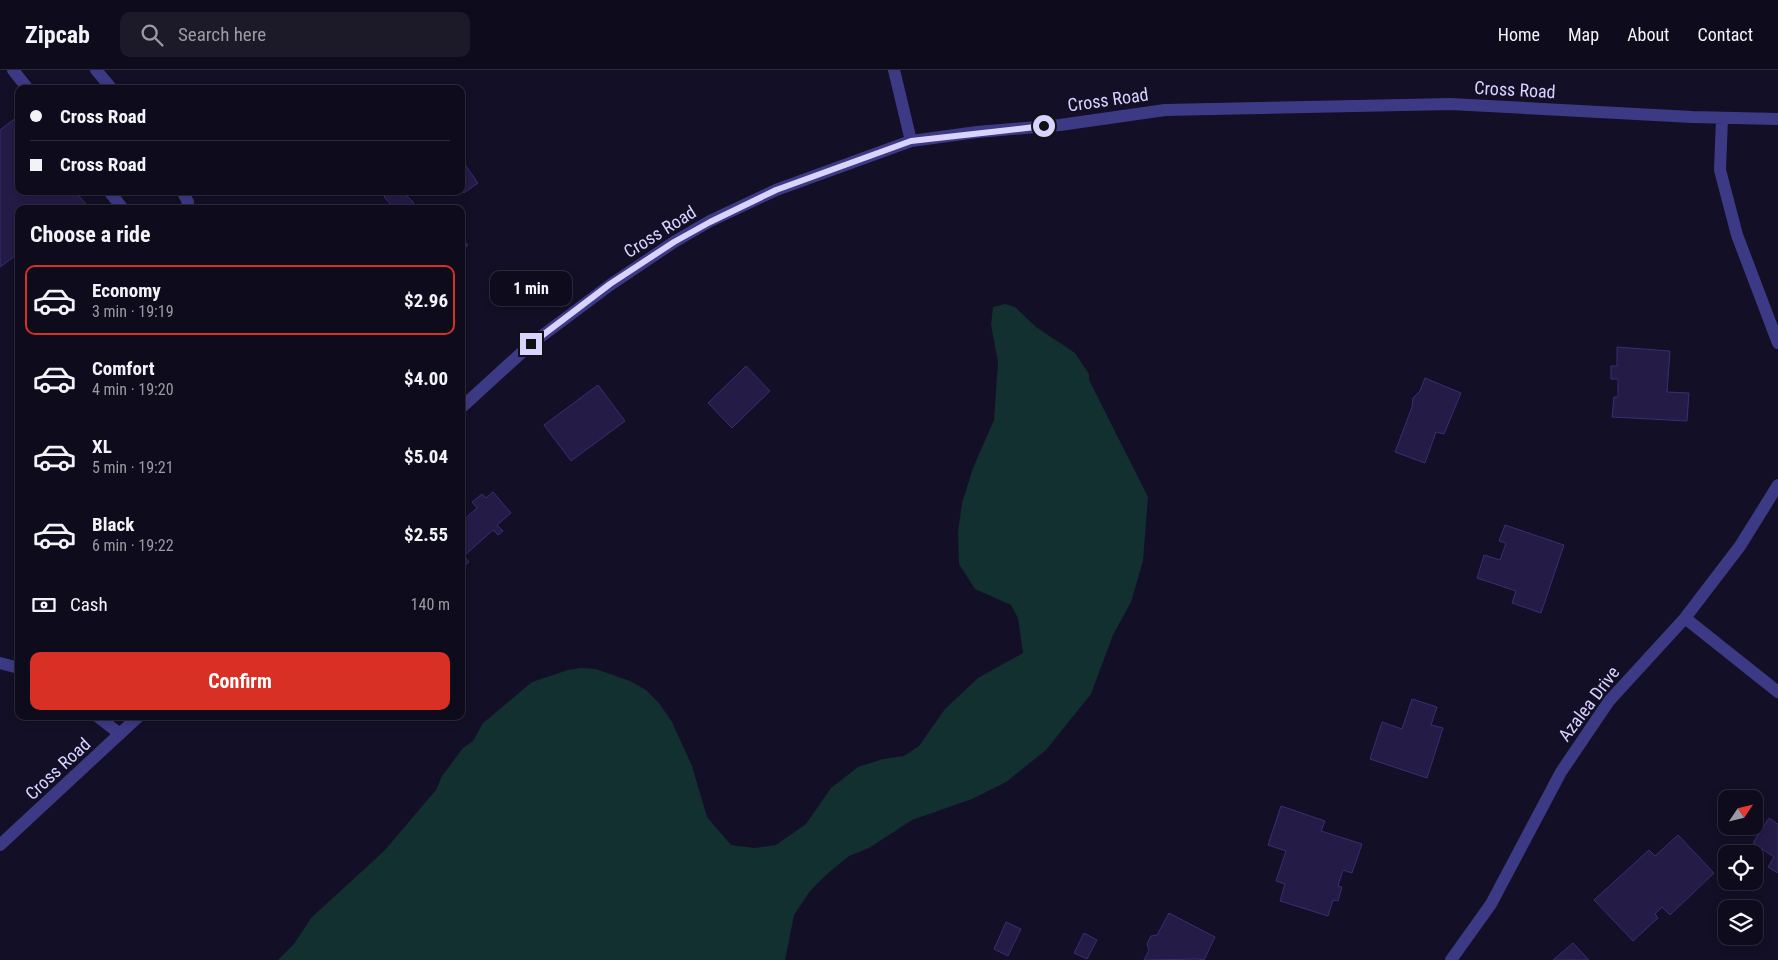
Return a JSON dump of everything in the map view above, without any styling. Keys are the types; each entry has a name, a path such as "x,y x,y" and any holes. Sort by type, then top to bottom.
{"street":[{"path":"13,70 25,85"},
{"path":"96,70 109,85"},
{"path":"894,70 911,141"},
{"name":"Cross Road","path":"465,404 531,344 610,284 674,242 776,190 911,141 977,132 1060,125 1165,110 1451,104 1722,118 1778,119"},
{"path":"1722,118 1720,170 1736,235 1778,342"},
{"path":"112,195 120,205"},
{"name":"Azalea Drive","path":"1451,960 1491,904 1561,772 1609,701 1685,618 1740,546 1778,485"},
{"path":"1685,618 1778,692"},
{"path":"0,663 15,667"},
{"path":"102,720 120,734"},
{"name":"Cross Road","path":"0,846 135,720"}],"green space":[{"path":"1005,304 1015,307 1036,327 1075,353 1089,374 1089,380 1148,497 1143,561 1131,602 1113,635 1091,694 1046,750 1006,782 972,799 912,820 869,848 849,856 810,891 794,915 785,960 278,960 294,944 311,918 384,851 436,790 442,776 463,748 473,741 483,723 532,682 568,670 581,668 596,669 630,681 646,690 659,703 672,722 692,766 707,817 731,845 754,848 776,845 806,824 831,788 858,767 883,759 904,756 919,746 945,709 978,678 1023,653 1018,618 1011,605 975,589 959,564 958,532 962,503 973,468 994,420 998,362 991,325 993,307"}],"building":[{"path":"15,119 15,195 78,195 87,205 15,205 15,256 0,267 0,130"},
{"path":"465,165 478,183 465,192"},
{"path":"386,195 406,195 414,203 412,205 391,205 384,197"},
{"path":"1617,347 1670,351 1667,392 1689,393 1687,421 1612,417 1614,397 1618,397 1618,379 1611,379 1611,366 1617,366"},
{"path":"746,366 770,391 732,428 708,403"},
{"path":"1425,378 1461,393 1444,434 1436,432 1425,463 1395,452 1412,407 1413,398 1420,391"},
{"path":"598,385 625,421 571,461 544,425"},
{"path":"493,492 511,513 497,525 503,531 498,535 493,530 465,555 465,518 477,508 472,502 482,494 486,498"},
{"path":"1505,525 1564,545 1541,613 1512,603 1516,591 1477,578 1484,555 1500,560 1506,543 1499,541"},
{"path":"1412,699 1437,707 1431,725 1443,728 1427,778 1370,759 1382,722 1402,729"},
{"path":"1281,806 1325,821 1321,831 1362,844 1352,873 1343,870 1338,886 1342,887 1338,901 1333,900 1328,916 1280,901 1285,884 1276,881 1286,851 1268,845"},
{"path":"1769,818 1778,824 1778,873 1768,867 1774,857 1763,850 1763,845 1753,843 1758,835 1763,835 1763,827"},
{"path":"1678,835 1714,873 1670,915 1662,907 1655,914 1658,918 1633,941 1594,900 1649,850 1655,856"},
{"path":"1169,913 1215,937 1204,960 1144,960 1149,950 1147,944 1151,936 1157,935"},
{"path":"1006,922 1021,929 1008,956 994,949"},
{"path":"1084,933 1097,940 1087,959 1074,953"},
{"path":"1573,943 1589,960 1553,960"}],"route":[{"path":"531,344 610,284 674,242 776,190 911,141 977,132 1044,126"}]}
